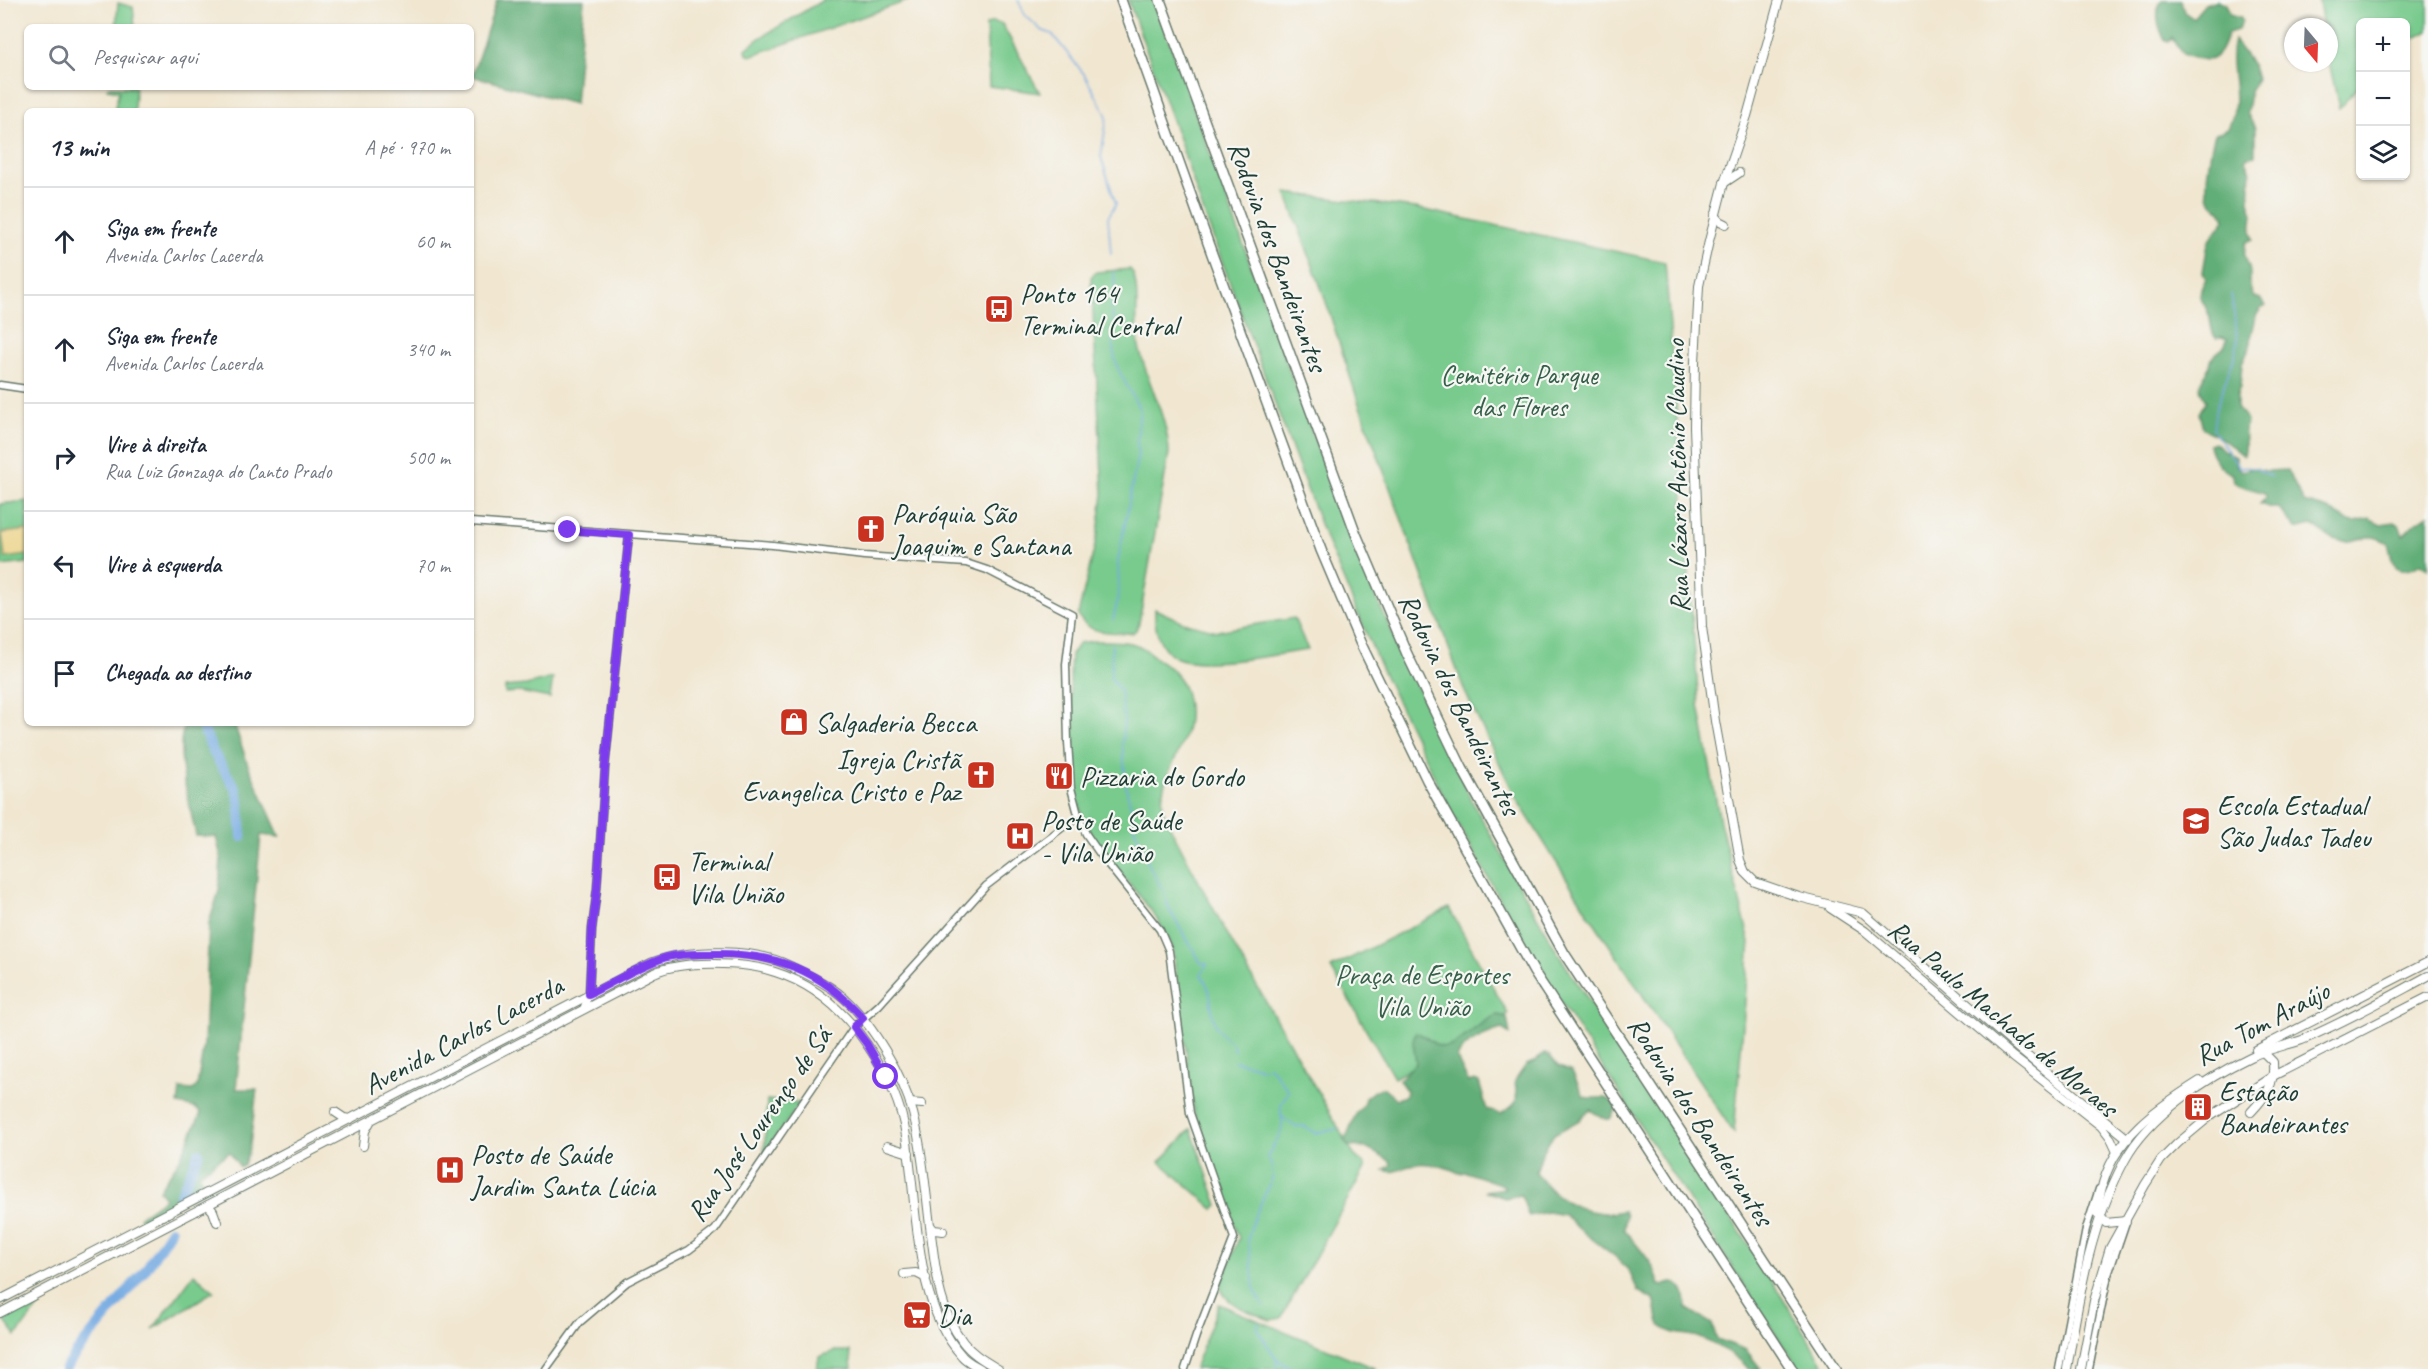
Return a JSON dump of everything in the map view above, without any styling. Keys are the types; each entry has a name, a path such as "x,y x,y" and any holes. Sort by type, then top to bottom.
{"highway":[{"name":"Rodovia dos Bandeirantes","path":"1121,0 1212,254 1339,595 1427,780 1534,972 1792,1369"},
{"name":"Rodovia dos Bandeirantes","path":"1160,0 1356,534 1407,654 1462,768 1564,953 1836,1369"}],"main road":[{"name":"Rua Lázaro Antônio Claudino","path":"1779,0 1747,116 1715,214 1699,286 1694,428 1702,627 1734,832 1745,873 1755,882 1770,888 1863,913"},
{"path":"1724,183 1739,173"},
{"path":"1715,214 1720,221 1726,224"},
{"name":"Rua Lázaro Antônio Claudino","path":"1823,903 1854,923"},
{"name":"Rua Paulo Machado de Moraes","path":"1863,913 2020,1050 2128,1139"},
{"name":"Rua Paulo Machado de Moraes","path":"1854,923 2013,1057 2101,1126 2117,1152"},
{"name":"Avenida Carlos Lacerda","path":"0,1300 651,963 680,954 740,954 781,961 811,976 842,996 863,1018 889,1059 910,1103 930,1225 934,1268 942,1300 962,1341 973,1352 998,1369"},
{"name":"Rua Tom Araújo","path":"2099,1217 2096,1208 2102,1183 2117,1152 2155,1110 2246,1057 2428,963"},
{"name":"Avenida Carlos Lacerda","path":"0,1313 525,1039 667,968 680,965 740,965 769,970 806,984 835,1006 872,1052 893,1089 904,1125 926,1278 934,1309 946,1335 963,1358 981,1369"},
{"path":"2246,1057 2302,1040 2428,976"},
{"path":"2081,1369 2094,1301 2105,1260 2118,1232 2161,1160 2208,1118 2273,1076 2428,997"},
{"path":"522,1030 525,1039"},
{"path":"2251,1112 2268,1095 2273,1076 2273,1062 2263,1052"},
{"path":"2067,1369 2087,1258 2099,1217 2126,1158 2139,1140 2168,1110 2202,1082"},
{"path":"910,1103 922,1104"},
{"path":"335,1112 350,1119"},
{"path":"363,1146 365,1131 371,1120"},
{"path":"887,1146 909,1154"},
{"path":"208,1205 213,1210 217,1222"},
{"path":"2099,1217 2106,1223 2126,1221"},
{"path":"930,1225 934,1230 943,1231"},
{"path":"904,1274 916,1273 926,1278"}],"street":[{"path":"0,385 24,388"},
{"path":"474,522 773,545 864,556 966,563 987,570 1072,614 1067,639 1066,675 1071,788 1086,834 1160,930 1169,951 1190,1113 1234,1238 1185,1369"},
{"path":"583,1009 589,994 605,768 629,535"},
{"name":"Rua José Lourenço de Sá","path":"546,1369 580,1322 627,1282 689,1250 715,1230 854,1027 879,1005 986,886 1067,824 1079,818"},
{"path":"2059,1369 2086,1229 2102,1183"},
{"path":"2089,1369 2108,1275 2125,1230 2126,1221"}],"green space":[{"path":"497,0 584,0 575,104 474,77 474,70"},
{"path":"823,0 910,0 750,56 747,54 746,49 758,39"},
{"path":"1128,0 1154,0 1345,523 1378,602 1473,803 1559,955 1827,1369 1800,1369 1782,1344 1538,967 1452,813 1381,668 1323,532 1202,208"},
{"path":"2162,0 2181,0 2184,12 2193,18 2205,4 2218,0 2226,4 2230,14 2241,17 2242,21 2238,30 2228,33 2221,50 2214,58 2208,60 2186,56 2172,38 2169,42 2165,41 2157,16"},
{"path":"2319,0 2428,0 2428,31 2410,41 2410,18 2356,18 2356,89 2339,108 2331,72 2338,72 2338,18 2322,18"},
{"path":"118,3 133,7 135,24 116,24"},
{"path":"992,22 1002,24 1040,93 989,86 986,25"},
{"path":"2234,40 2253,66 2257,79 2250,92 2247,113 2255,128 2255,156 2246,160 2251,172 2249,201 2253,214 2251,233 2253,239 2246,242 2245,252 2252,293 2266,306 2261,308 2256,316 2248,351 2242,364 2237,395 2237,408 2247,421 2244,455 2216,435 2203,429 2199,413 2206,401 2200,387 2202,380 2210,366 2211,359 2223,348 2227,339 2214,336 2209,315 2200,295 2206,279 2203,272 2208,243 2225,219 2222,211 2208,197 2207,184 2215,134 2228,128 2233,117 2235,95 2232,51"},
{"path":"113,90 135,90 134,108 115,108 119,91"},
{"name":"Cemitério Parque das Flores","path":"1286,193 1416,208 1665,262 1699,705 1720,822 1750,942 1734,1133 1590,916 1516,798 1465,692 1359,404 1323,293"},
{"path":"1130,269 1135,282 1137,337 1140,352 1160,409 1168,438 1169,453 1139,623 1132,633 1102,632 1088,627 1078,615 1098,533 1103,494 1091,277 1096,272"},
{"path":"2214,442 2223,450 2236,456 2236,465 2241,471 2253,468 2266,471 2287,470 2304,502 2328,509 2348,521 2356,522 2369,518 2381,524 2394,522 2400,526 2403,535 2428,515 2428,568 2421,563 2409,569 2397,567 2388,543 2374,537 2341,541 2329,537 2312,525 2296,529 2279,508 2260,504 2266,498 2266,494 2234,482 2233,475 2214,458 2209,444"},
{"path":"24,501 24,563 1,566 0,504"},
{"path":"1155,609 1183,622 1217,631 1294,618 1308,650 1220,662 1187,661 1169,653 1161,642 1156,629"},
{"path":"1124,642 1140,646 1171,669 1180,680 1188,704 1188,722 1184,738 1164,785 1162,795 1165,816 1257,986 1354,1155 1365,1165 1281,1318 1270,1320 1241,1308 1228,1299 1220,1286 1239,1238 1194,1112 1173,950 1166,934 1148,906 1094,839 1081,810 1074,778 1070,662 1071,655 1079,643"},
{"path":"553,678 550,698 519,692 505,693 505,687 526,685"},
{"path":"185,726 235,726 248,765 280,837 261,835 236,1089 257,1089 250,1145 244,1165 240,1167 228,1153 199,1174 207,1187 144,1222 139,1217 165,1198 159,1190 180,1159 201,1113 195,1108 178,1104 180,1089 193,1090 197,1086 204,1044 209,923 219,891 221,857 216,837 196,836 182,762 182,734"},
{"name":"Praça de Esportes Vila União","path":"1449,908 1508,1014 1394,1078 1331,968"},
{"path":"1497,1015 1507,1017 1510,1034 1502,1029 1483,1036 1464,1048 1457,1058 1468,1082 1475,1080 1479,1082 1487,1110 1500,1114 1514,1105 1517,1098 1515,1081 1526,1065 1536,1061 1544,1053 1550,1056 1558,1066 1572,1072 1584,1097 1610,1100 1616,1109 1610,1119 1605,1119 1590,1110 1580,1120 1554,1134 1542,1153 1536,1172 1558,1196 1577,1207 1598,1212 1624,1211 1626,1216 1624,1230 1651,1263 1658,1278 1658,1284 1662,1286 1673,1282 1677,1284 1684,1293 1686,1308 1712,1324 1717,1339 1746,1350 1761,1369 1748,1369 1717,1346 1702,1339 1674,1333 1661,1326 1654,1300 1638,1291 1629,1271 1617,1258 1579,1229 1565,1215 1547,1212 1529,1216 1520,1195 1505,1198 1485,1191 1505,1188 1503,1185 1466,1172 1459,1173 1426,1164 1412,1165 1397,1171 1384,1170 1391,1165 1390,1161 1364,1147 1348,1146 1344,1140 1365,1098 1383,1088 1396,1099 1405,1096 1406,1090 1399,1080 1416,1063 1413,1042 1415,1033 1423,1035 1437,1045 1451,1046 1483,1022"},
{"path":"767,1100 800,1103 764,1155"},
{"path":"1191,1129 1218,1205 1214,1209 1160,1162"},
{"path":"194,1274 214,1291 153,1329"},
{"path":"46,1297 16,1336 3,1319"},
{"path":"1219,1304 1240,1313 1377,1369 1194,1369"},
{"path":"834,1351 850,1351 852,1369 817,1369 819,1357"}],"sand":[{"path":"24,530 24,555 5,558 2,533"}],"waterway":[{"path":"1018,0 1025,15 1041,30 1052,34 1084,74 1107,117 1101,157 1116,204 1108,217 1111,254"},
{"path":"1113,620 1119,594 1118,561 1138,454 1140,410 1118,369 1113,351 1114,322 1111,309 1115,290 1114,272"},
{"path":"2231,294 2238,341 2216,408 2213,430 2239,467 2256,468 2271,477"},
{"path":"1112,645 1111,678 1120,691 1124,719 1122,744 1127,792 1134,819 1132,822 1149,865 1165,894 1169,909 1201,963 1207,964 1201,975 1209,993 1213,1018 1223,1035 1233,1044 1234,1051"},
{"path":"202,726 213,752 236,789 242,837"},
{"path":"1234,1061 1263,1069 1269,1066 1289,1091 1281,1106 1281,1131 1267,1157 1271,1164 1273,1177 1253,1220 1248,1239 1254,1288 1263,1306"},
{"path":"1281,1116 1295,1127 1304,1126 1315,1133 1337,1129"},
{"path":"180,1195 199,1153"},
{"path":"65,1369 146,1269 171,1230"},
{"path":"1259,1322 1257,1329 1277,1360 1276,1369"},
{"path":"1278,1360 1292,1369"}],"place":[{"name":"Ponto 164 Terminal Central","path":"999,309"},
{"name":"Paróquia São Joaquim e Santana","path":"871,529"},
{"name":"Salgaderia Becca","path":"794,722"},
{"name":"Igreja Cristã Evangelica Cristo e Paz","path":"981,775"},
{"name":"Pizzaria do Gordo","path":"1059,776"},
{"name":"Escola Estadual São Judas Tadeu","path":"2196,821"},
{"name":"Posto de Saúde - Vila União","path":"1020,836"},
{"name":"Terminal Vila União","path":"667,877"},
{"name":"Estação Bandeirantes","path":"2198,1107"},
{"name":"Posto de Saúde Jardim Santa Lúcia","path":"450,1170"},
{"name":"Dia","path":"917,1315"}],"route":[{"path":"568,530 629,535 605,768 589,994 651,963 680,954 740,954 781,961 811,976 842,996 863,1018 854,1027 886,1077"}]}
